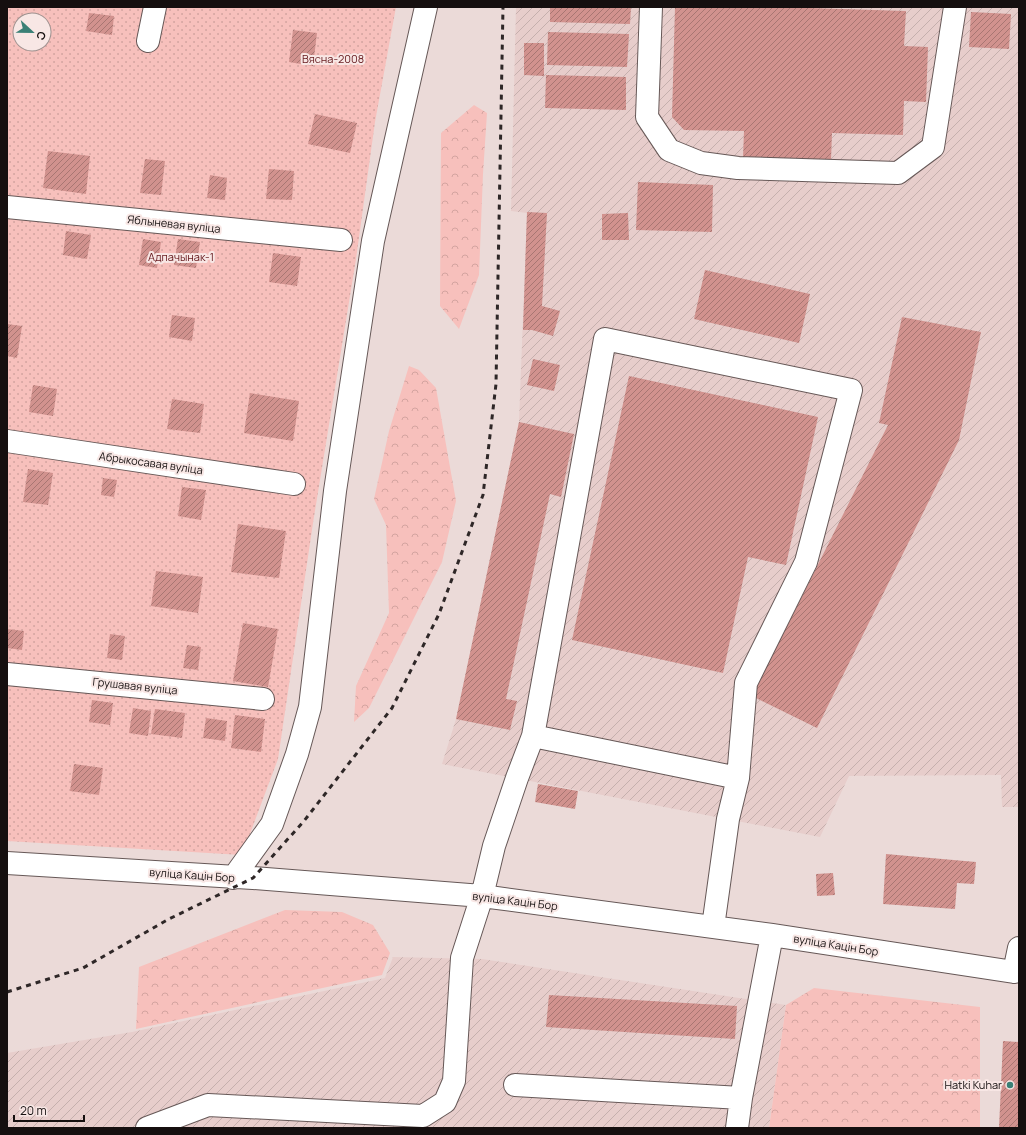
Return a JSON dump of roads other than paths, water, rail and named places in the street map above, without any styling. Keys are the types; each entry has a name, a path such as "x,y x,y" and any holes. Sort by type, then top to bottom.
{"street":[{"path":"148,41 155,7"},
{"path":"233,878 272,824 297,754 310,707 335,491 373,241 426,7"},
{"path":"651,7 647,117 669,150 702,164 738,168 898,173 933,148 955,7"},
{"name":"Яблыневая вуліца","path":"7,207 341,240"},
{"path":"147,1128 208,1106 423,1116 444,1102 454,1081 462,958 482,896 494,846 533,736 605,339 851,390 806,562 746,683 738,778 728,819 713,927"},
{"name":"Абрыкосавая вуліца","path":"7,441 294,484"},
{"name":"Грушавая вуліца","path":"7,674 264,699"},
{"path":"533,736 738,778"},
{"name":"вуліца Кацін Бор","path":"7,862 233,878 253,878 482,896 772,935 1017,972"},
{"path":"737,1128 741,1098 772,935"},
{"path":"1017,972 1019,948"},
{"path":"515,1085 741,1098"}],"railway":[{"path":"7,992 83,968 169,919 253,878 304,821 392,708 439,614 483,495 496,384 503,7"}],"place":[{"name":"Hatki Kuhar","path":"1010,1085"}],"park label":[{"name":"Вясна-2008","path":"333,59"},
{"name":"Адпачынак-1","path":"181,257"}]}
